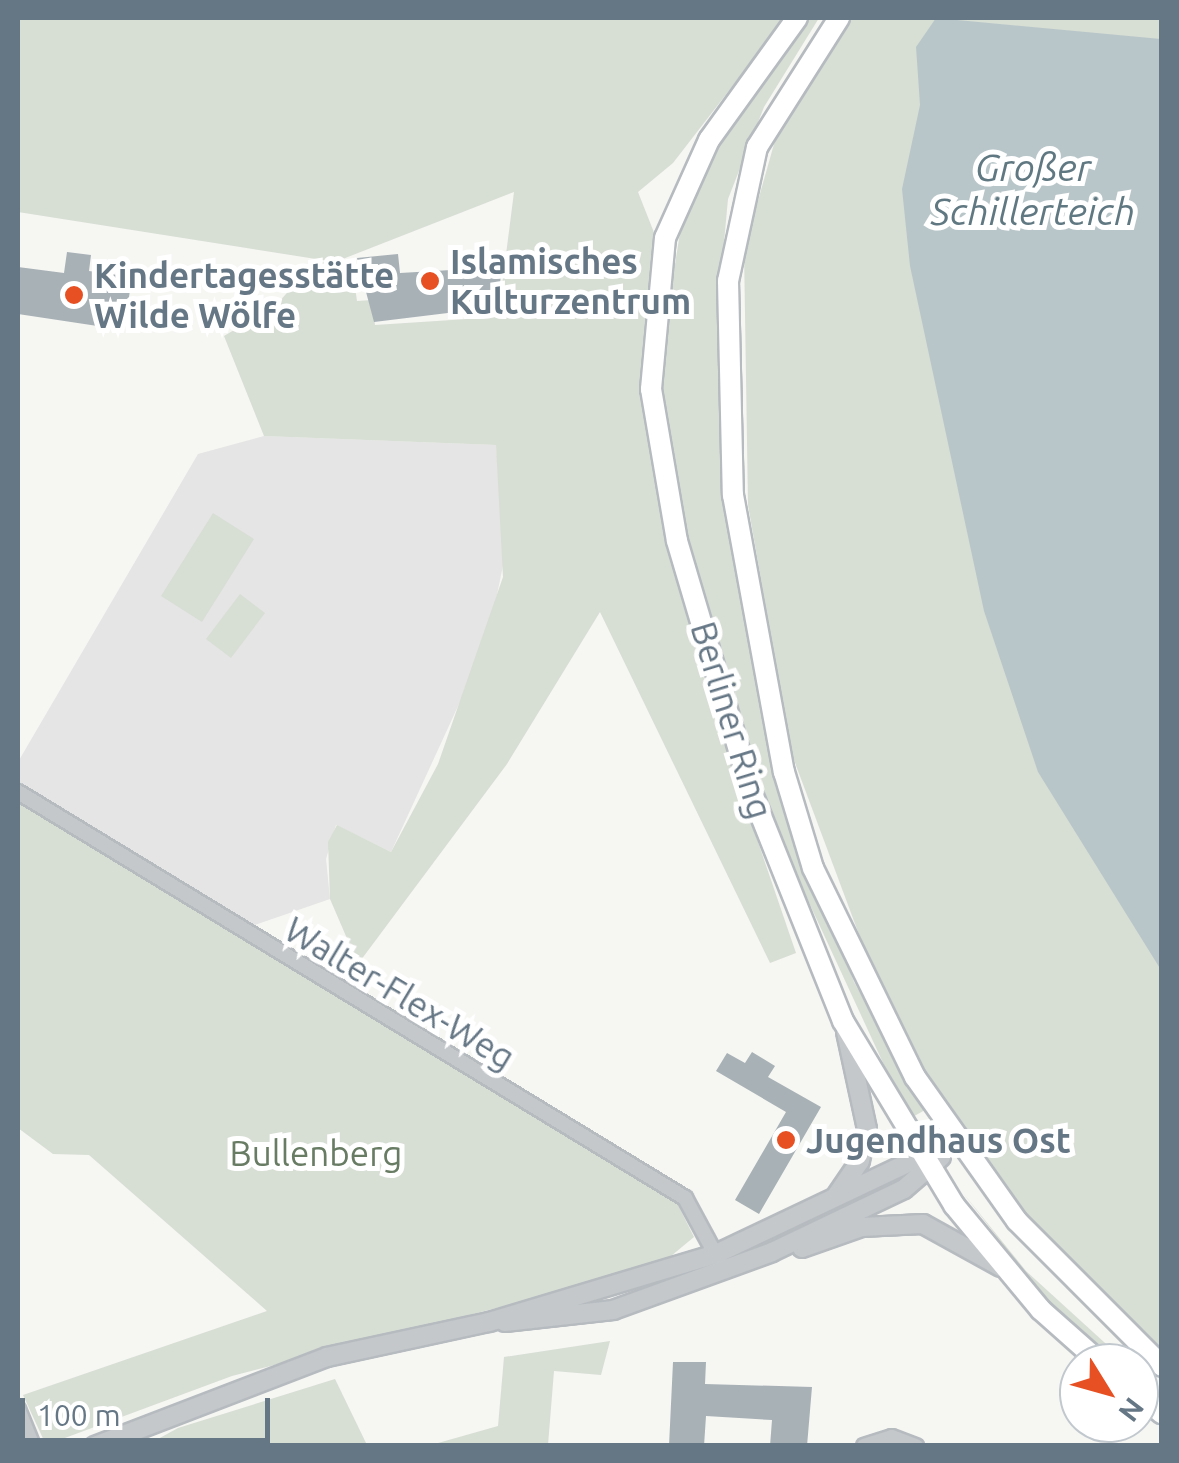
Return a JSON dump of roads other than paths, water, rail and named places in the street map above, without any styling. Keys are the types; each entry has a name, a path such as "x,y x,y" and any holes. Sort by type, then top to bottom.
{"main road":[{"name":"Berliner Ring","path":"797,18 682,189 658,272 651,389 677,541 750,791 843,1021 924,1163 1005,1270 1080,1343"},
{"name":"Berliner Ring","path":"839,18 793,79 738,204 727,320 734,496 756,650 813,868 862,978 956,1140 1070,1282 1162,1366"}],"street":[{"name":"Walter-Flex-Weg","path":"18,792 685,1198 719,1262"},
{"path":"830,1204 860,1161 867,1128 843,1021"},
{"path":"772,1252 924,1163 956,1140"},
{"path":"95,1446 327,1356 490,1322 613,1310 719,1262 830,1204 924,1163"},
{"path":"719,1262 862,1227 923,1224 1005,1270"},
{"path":"18,1410 33,1446"},
{"path":"864,1446 892,1437 916,1446"}],"water":[{"name":"Großer Schillerteich","path":"936,18 1161,39 1161,970 1038,772 984,611 910,266 902,189 920,105 916,47"}],"place":[{"name":"Islamisches Kulturzentrum","path":"430,281"},
{"name":"Kindertagesstätte Wilde Wölfe","path":"74,295"},
{"name":"Jugendhaus Ost","path":"786,1140"}],"park label":[{"name":"Bullenberg","path":"316,1153"}]}
